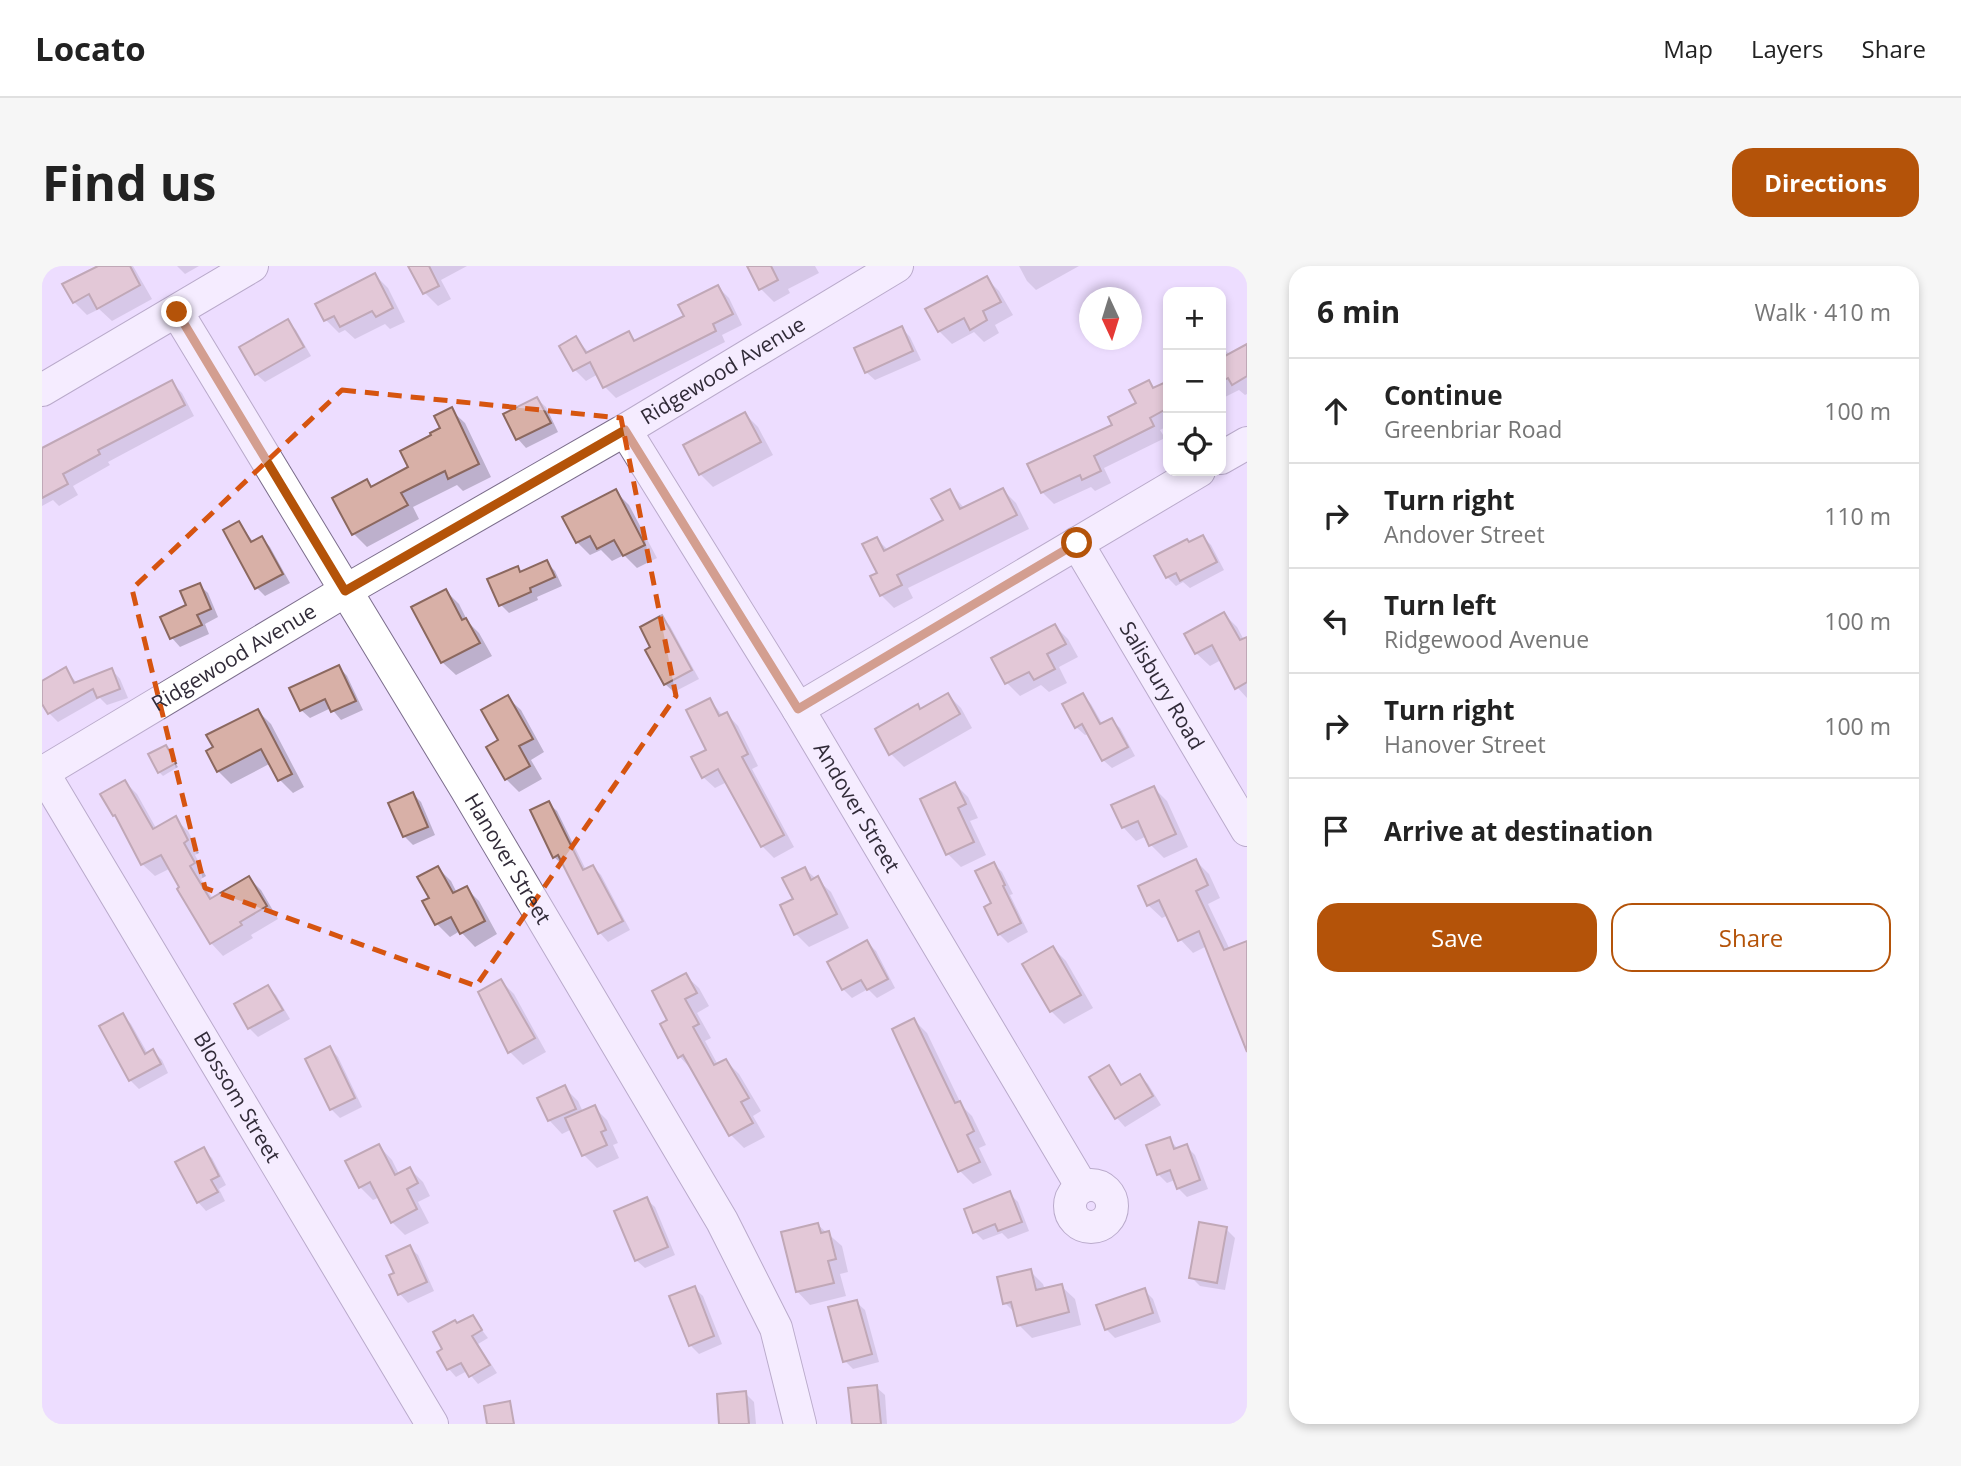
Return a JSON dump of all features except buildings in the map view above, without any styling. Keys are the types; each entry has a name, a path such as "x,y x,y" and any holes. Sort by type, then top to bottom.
{"street":[{"path":"42,390 252,266"},
{"name":"Ridgewood Avenue","path":"42,773 345,591 625,430 897,266"},
{"name":"Hanover Street","path":"177,312 466,789 722,1221 776,1328 800,1424"},
{"name":"Andover Street","path":"625,430 798,709 1082,1187"},
{"path":"1226,455 1247,443"},
{"path":"798,709 1191,476"},
{"name":"Salisbury Road","path":"1077,543 1247,830"},
{"name":"Blossom Street","path":"42,773 432,1424"}],"highlighted area":[{"path":"342,390 621,418 676,696 476,986 205,888 132,589"}],"route":[{"path":"177,312 345,591 625,430 798,709 1077,543"}]}
